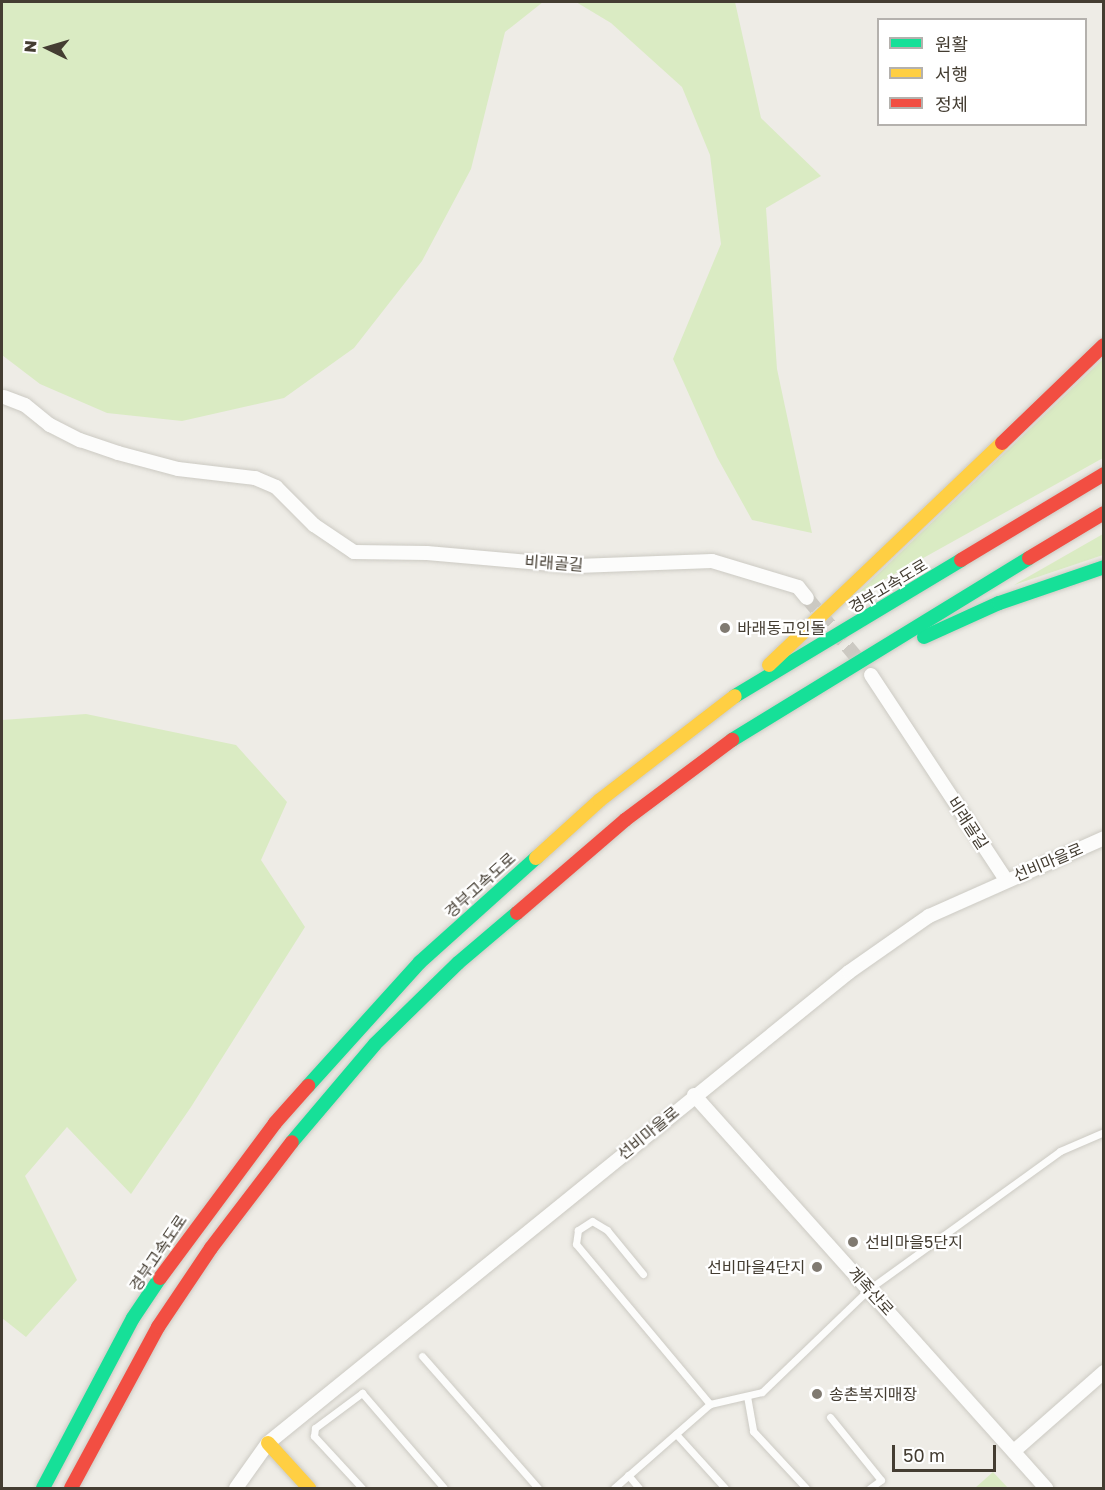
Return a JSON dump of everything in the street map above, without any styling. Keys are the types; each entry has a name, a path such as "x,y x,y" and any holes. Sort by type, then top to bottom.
{"main road":[{"path":"738,694 1104,345"},
{"name":"경부고속도로","path":"43,1488 133,1318 190,1234 275,1123 352,1034 420,962 600,800 738,694 1104,474"},
{"path":"71,1488 158,1326 204,1258 260,1182 375,1044 543,888 626,820 751,726 1104,513"},
{"path":"751,726 871,660 999,603 1104,567"},
{"path":"268,1443 309,1488"}],"street":[{"name":"비래골길","path":"4,397 25,405 70,435 118,453 178,470 255,478 276,487 307,514 314,525 354,552 427,553 577,566 712,561 798,587 807,598"},
{"name":"비래골길","path":"871,675 1006,880"},
{"name":"선비마을로","path":"236,1488 268,1443 814,999 928,916 1104,838"},
{"name":"계족산로","path":"694,1095 1046,1488"},
{"path":"1014,1451 1104,1372"}],"lane":[{"path":"614,1488 710,1404 762,1392 869,1289 1060,1151 1104,1132"},
{"path":"643,1274 607,1230 592,1221 578,1230 576,1244 710,1404"},
{"path":"422,1356 538,1488"},
{"path":"362,1488 314,1436 315,1428 362,1393 444,1488"},
{"path":"747,1396 753,1431 806,1488"},
{"path":"830,1417 881,1480 870,1488"},
{"path":"676,1434 725,1488"},
{"path":"628,1475 639,1488"}],"green space":[{"path":"2,2 543,2 505,32 471,169 422,261 354,348 284,398 182,421 107,413 40,384 2,355"},
{"path":"576,2 735,2 761,118 821,176 766,208 777,369 812,533 752,520 717,457 673,359 721,244 710,155 682,87 611,23"},
{"path":"1103,359 1103,458 855,596"},
{"path":"1103,534 1103,555 1014,585"},
{"path":"86,714 236,745 287,802 261,860 305,927 191,1107 131,1194 67,1127 25,1176 77,1280 26,1337 2,1318 2,720"},
{"path":"993,1472 1008,1488 975,1488"}],"tunnel":[{"path":"807,598 862,664"}],"traffic: fast":[{"path":"732,740 1029,558"},
{"path":"735,696 961,560"},
{"path":"924,637 999,603 1104,567"},
{"path":"308,1086 420,962 536,858"},
{"path":"292,1142 375,1044 458,963 517,913"},
{"path":"43,1488 133,1318 160,1278"}],"traffic: slow":[{"path":"769,665 1002,443"},
{"path":"536,858 600,800 735,696"},
{"path":"268,1443 309,1488"}],"traffic: jam":[{"path":"1002,443 1104,345"},
{"path":"961,560 1104,474"},
{"path":"1029,558 1104,513"},
{"path":"517,913 625,820 732,740"},
{"path":"160,1278 275,1123 308,1086"},
{"path":"71,1488 158,1327 211,1248 292,1142"}],"place":[{"name":"바래동고인돌","path":"725,628"},
{"name":"선비마을5단지","path":"853,1242"},
{"name":"선비마을4단지","path":"817,1267"},
{"name":"송촌복지매장","path":"817,1394"}]}
